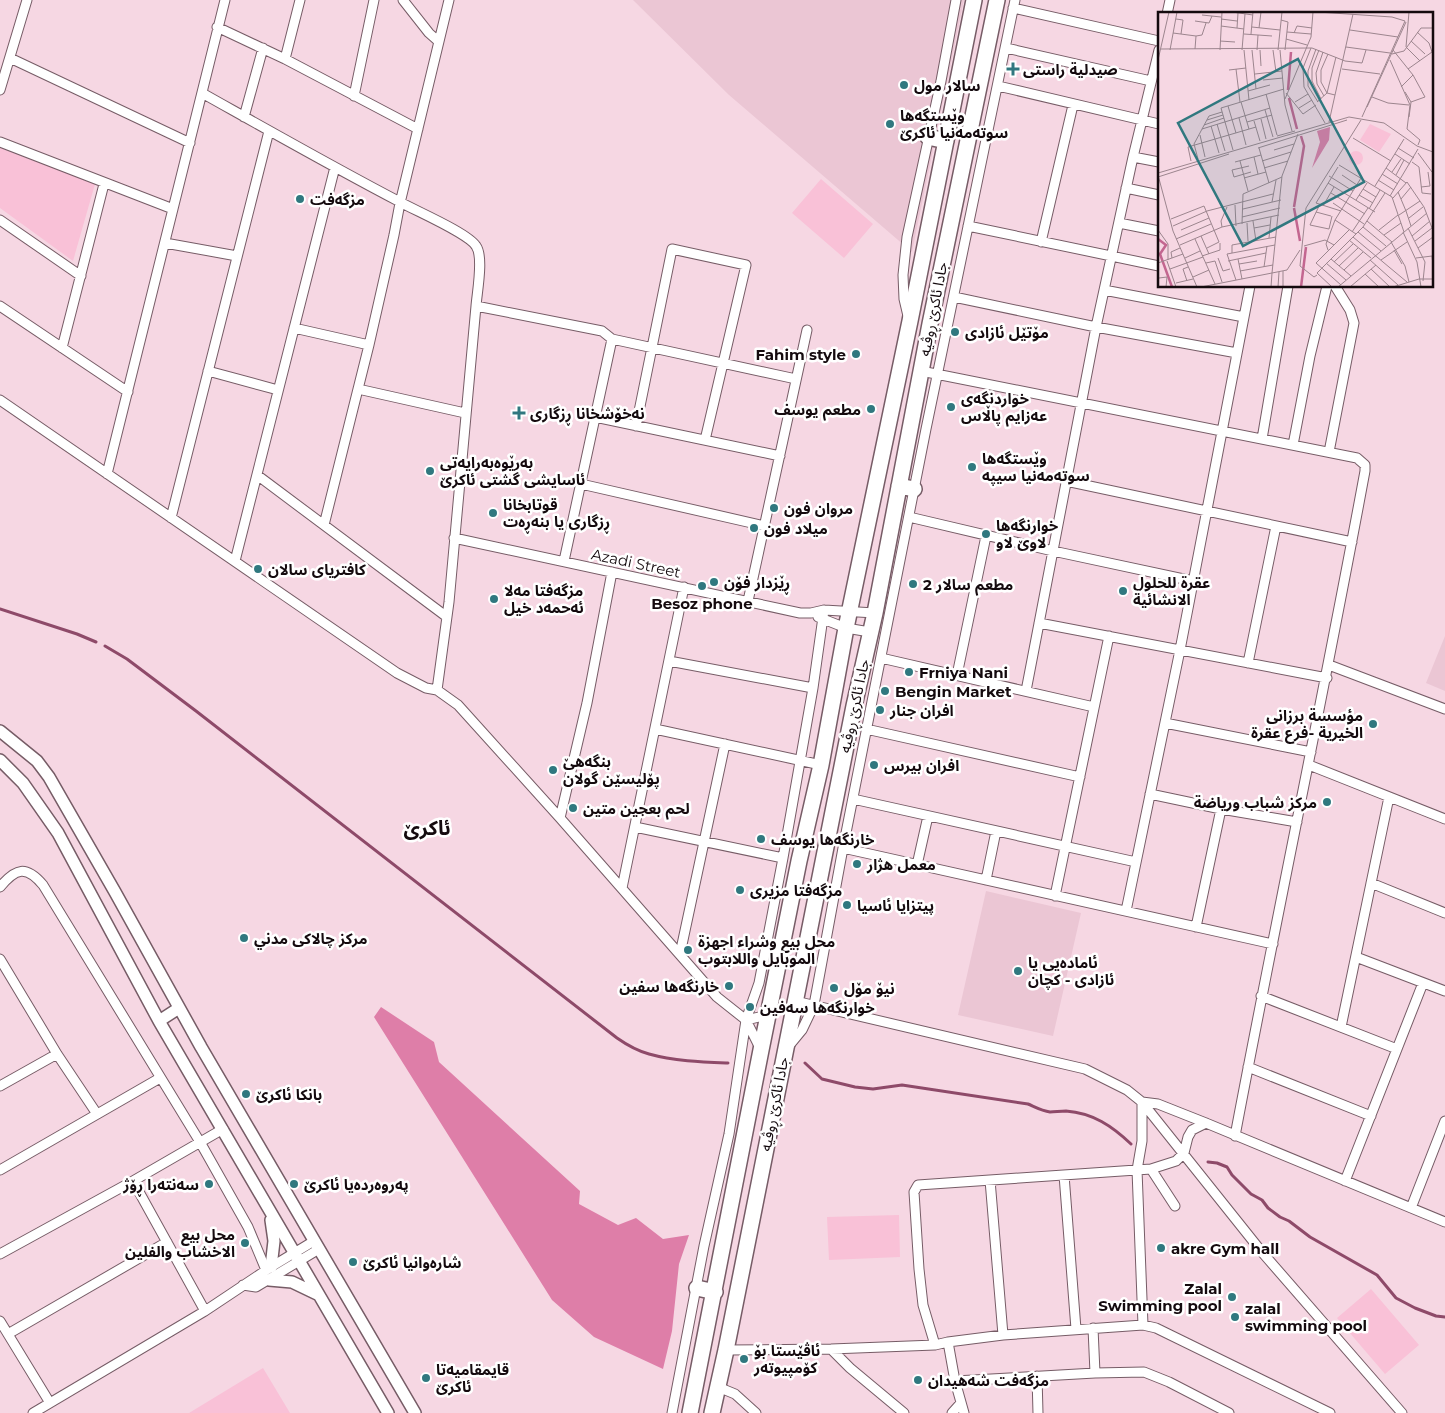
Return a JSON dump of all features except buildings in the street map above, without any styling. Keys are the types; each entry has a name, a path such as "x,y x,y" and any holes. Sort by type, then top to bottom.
{"highway":[{"name":"جادا ئاکرێ ڕوڤیە","path":"690,1413 768,1015 821,764 846,628 974,0"},
{"name":"جادا ئاکرێ ڕوڤیە","path":"712,1413 854,706 870,632 906,488 921,371 997,0"},
{"path":"928,137 946,141"},
{"path":"697,1288 715,1292"}],"main road":[{"path":"0,731 37,761 49,777 179,1008 415,1413"},
{"path":"0,760 23,783 58,833 159,1021 388,1413"},
{"path":"159,1021 179,1008"},
{"path":"268,1208 274,1241 269,1272 318,1295"}],"street":[{"path":"0,90 27,0"},
{"path":"107,474 225,0"},
{"path":"285,59 300,0"},
{"path":"354,96 374,0"},
{"path":"402,0 438,41"},
{"path":"324,524 369,345 400,202 449,0"},
{"path":"910,321 903,288 904,262 956,0"},
{"path":"785,1051 802,1030 814,1005 866,728 909,517 906,488 937,374 1014,4 1158,41"},
{"path":"217,27 285,59 418,129"},
{"path":"244,117 263,48"},
{"path":"1006,48 1151,81"},
{"path":"1026,691 1096,327 1133,157 1158,54"},
{"path":"10,58 190,143"},
{"path":"998,86 1158,124"},
{"path":"202,94 449,228 470,240 476,246 480,257 476,306 447,617 437,690"},
{"path":"1040,242 1073,104"},
{"path":"171,518 269,131"},
{"path":"0,142 104,184 173,209"},
{"path":"1133,157 1158,162"},
{"path":"235,562 335,167"},
{"path":"62,348 104,184"},
{"path":"1126,188 1158,195"},
{"path":"0,220 81,276"},
{"path":"1119,223 1158,231"},
{"path":"968,226 1158,266"},
{"path":"165,243 237,256"},
{"path":"636,426 672,249 746,265 705,440"},
{"path":"1126,911 1180,650 1250,288"},
{"path":"1262,439 1288,288"},
{"path":"1293,445 1310,356 1327,288"},
{"path":"1329,452 1354,324 1350,310 1336,288"},
{"path":"1104,290 1244,317"},
{"path":"954,297 1096,327 1237,353"},
{"path":"0,306 128,392"},
{"path":"476,306 602,331 612,340 796,379"},
{"path":"294,328 369,345"},
{"path":"748,601 807,330"},
{"path":"564,561 612,340"},
{"path":"208,371 278,390"},
{"path":"921,371 1358,458 1365,465 1366,472 1329,665 1261,996 1235,1136"},
{"path":"358,389 465,413"},
{"path":"0,400 397,673 426,688 437,690 458,705 717,997 746,1020 761,1050"},
{"path":"595,417 780,456"},
{"path":"257,474 447,617"},
{"path":"1066,481 1352,542"},
{"path":"580,484 765,526"},
{"path":"909,517 1053,552 1193,581"},
{"path":"1248,663 1276,526"},
{"path":"957,675 986,536"},
{"name":"Azadi Street","path":"454,538 800,613 824,610 850,610 875,613"},
{"path":"560,818 587,703 612,572"},
{"path":"622,888 684,587"},
{"path":"672,1413 704,1246 729,1134 746,1020 759,983 783,858 813,688 824,610"},
{"name":"Azadi Street","path":"811,613 822,620 846,628 870,632"},
{"path":"1039,623 1326,678"},
{"path":"1055,896 1109,636"},
{"path":"881,658 1094,707"},
{"path":"669,661 813,688"},
{"path":"1329,665 1445,710"},
{"path":"1165,723 1312,752"},
{"path":"866,728 1080,778"},
{"path":"655,729 821,764"},
{"path":"680,954 725,744"},
{"path":"1309,764 1445,819"},
{"path":"1150,794 1220,809 1297,822"},
{"path":"1341,1027 1389,797"},
{"path":"853,799 1136,862"},
{"path":"1196,927 1220,809"},
{"path":"917,865 928,816"},
{"path":"635,827 783,858"},
{"path":"986,880 996,831"},
{"path":"843,848 1273,944"},
{"path":"0,887 14,873 20,871 31,874 43,885 200,1142 248,1228 269,1272"},
{"path":"1371,883 1445,913"},
{"path":"1356,957 1445,992"},
{"path":"0,959 57,1054 97,1114"},
{"path":"1345,1181 1423,983"},
{"path":"1261,996 1397,1050"},
{"path":"795,1001 1084,1069 1127,1090 1142,1102 1262,1251 1402,1413"},
{"path":"746,1020 768,1015"},
{"path":"0,1086 57,1054"},
{"path":"1248,1067 1371,1116"},
{"path":"0,1170 160,1078"},
{"path":"1142,1102 1158,1104 1206,1123 1445,1222"},
{"path":"1142,1102 1142,1142 1137,1170 1143,1325"},
{"path":"1411,1208 1441,1145 1445,1121"},
{"path":"935,1345 924,1305 919,1269 915,1188 918,1186 990,1180 1151,1169 1176,1161 1184,1154 1188,1136 1198,1126 1206,1123"},
{"path":"0,1254 132,1182 223,1129"},
{"path":"1151,1169 1176,1206"},
{"path":"1064,1175 1076,1328"},
{"path":"990,1180 1003,1335"},
{"path":"132,1182 205,1311"},
{"path":"8,1334 167,1242"},
{"path":"33,1413 205,1311 243,1285 256,1287 269,1272 316,1245"},
{"path":"0,1321 50,1403"},
{"path":"726,1350 831,1349 935,1345 1003,1335 1076,1328 1143,1325 1156,1328 1330,1413"},
{"path":"1093,1328 1095,1373"},
{"path":"948,1342 955,1381 964,1413"},
{"path":"831,1349 850,1368 904,1413"},
{"path":"955,1381 1144,1372 1169,1382 1226,1412"},
{"path":"1037,1376 1038,1413"},
{"path":"718,1387 735,1394 756,1413"},
{"path":"952,1413 961,1403"}],"shaded area":[{"path":"633,0 964,0 912,252 729,95"},
{"path":"0,148 95,184 73,261 0,208"},
{"path":"821,179 873,224 844,258 792,213"},
{"path":"1445,636 1445,691 1426,683"},
{"name":"ئامادەیی یا ئازادی - کچان","path":"986,891 1081,913 1053,1036 958,1015"},
{"path":"381,1007 434,1042 439,1062 580,1191 579,1204 618,1225 636,1218 663,1239 689,1235 679,1264 672,1331 663,1369 594,1337 552,1300 374,1017"},
{"path":"899,1215 900,1257 829,1260 827,1217"},
{"path":"1371,1289 1419,1345 1385,1374 1337,1318"},
{"path":"263,1368 290,1413 189,1413"}],"waterway":[{"path":"0,609 96,642"},
{"path":"105,646 127,659 196,711 621,1041 649,1054 668,1058 728,1063"},
{"path":"805,1063 822,1079 855,1087 873,1089 902,1085 1028,1104 1050,1112 1066,1111 1085,1114 1109,1126 1131,1144"},
{"path":"1208,1162 1227,1167 1232,1175 1251,1194 1262,1200 1268,1208 1280,1217 1289,1221 1310,1237 1377,1275 1396,1298 1415,1308 1436,1316 1445,1317"}],"place":[{"name":"صيدلية راستى","path":"1013,69"},
{"name":"سالار مول","path":"904,85"},
{"name":"وێستگەها سوتەمەنیا ئاکرێ","path":"890,124"},
{"name":"مزگەفت","path":"300,199"},
{"name":"مۆتێل ئازادی","path":"955,332"},
{"name":"Fahim style","path":"856,354"},
{"name":"خواردنگەی عەزایم پاڵاس","path":"951,407"},
{"name":"مطعم يوسف","path":"871,409"},
{"name":"نەخۆشخانا ڕزگاری","path":"519,413"},
{"name":"وێستگەها سوتەمەنیا سیپە","path":"972,467"},
{"name":"بەرێوەبەرایەتی ئاسایشی گشتی ئاکرێ","path":"430,471"},
{"name":"مروان فون","path":"774,508"},
{"name":"قوتابخانا ڕزگاری یا بنەڕەت","path":"493,513"},
{"name":"ميلاد فون","path":"754,528"},
{"name":"خوارنگەھا لاوێ لاو","path":"986,534"},
{"name":"کافتریای سالان","path":"258,569"},
{"name":"ڕێزدار فۆن","path":"714,582"},
{"name":"مطعم سالار 2","path":"913,584"},
{"name":"Besoz phone","path":"702,586"},
{"name":"عقرة للحلول الانشائیة","path":"1123,591"},
{"name":"مزگەفتا مەلا ئەحمەد خیل","path":"494,599"},
{"name":"Frniya Nani","path":"909,672"},
{"name":"Bengin Market","path":"885,691"},
{"name":"افران جنار","path":"880,710"},
{"name":"مؤسسة برزانى الخيرية -فرع عقرة","path":"1373,724"},
{"name":"افران بيرس","path":"874,765"},
{"name":"بنگە‌ھێ پۆلیسێن گولان","path":"553,770"},
{"name":"مركز شباب ورياضة","path":"1327,802"},
{"name":"لحم بعجين متين","path":"573,808"},
{"name":"خارنگەها یوسف","path":"761,839"},
{"name":"معمل هژار","path":"857,864"},
{"name":"مزگەفتا مزیری","path":"740,890"},
{"name":"پیتزایا ئاسیا","path":"847,905"},
{"name":"مركز چالاکى مدني","path":"244,938"},
{"name":"محل بيع وشراء اجهزة الموبايل واللابتوب","path":"688,950"},
{"name":"ئامادەیی یا ئازادی - کچان","path":"1018,971"},
{"name":"خارنگەها سفين","path":"729,986"},
{"name":"نیۆ مۆل","path":"834,988"},
{"name":"خوارنگەھا سەفین","path":"750,1007"},
{"name":"بانکا ئاکرێ","path":"246,1094"},
{"name":"سەنتەرا ڕۆژ","path":"209,1184"},
{"name":"پەروەردەیا ئاكرێ","path":"294,1184"},
{"name":"محل بيع الاخشاب والفلين","path":"245,1243"},
{"name":"akre Gym hall","path":"1161,1248"},
{"name":"شارەوانیا ئاکرێ","path":"353,1262"},
{"name":"Zalal Swimming pool","path":"1232,1297"},
{"name":"zalal swimming pool","path":"1235,1317"},
{"name":"ئاڤێستا بۆ کۆمپیوتەر","path":"744,1359"},
{"name":"قایمقامیەتا ئاکرێ","path":"426,1378"},
{"name":"مزگەفت شه‌هيدان","path":"918,1380"}],"district":[{"name":"ئاکرێ","path":"427,828"}]}
